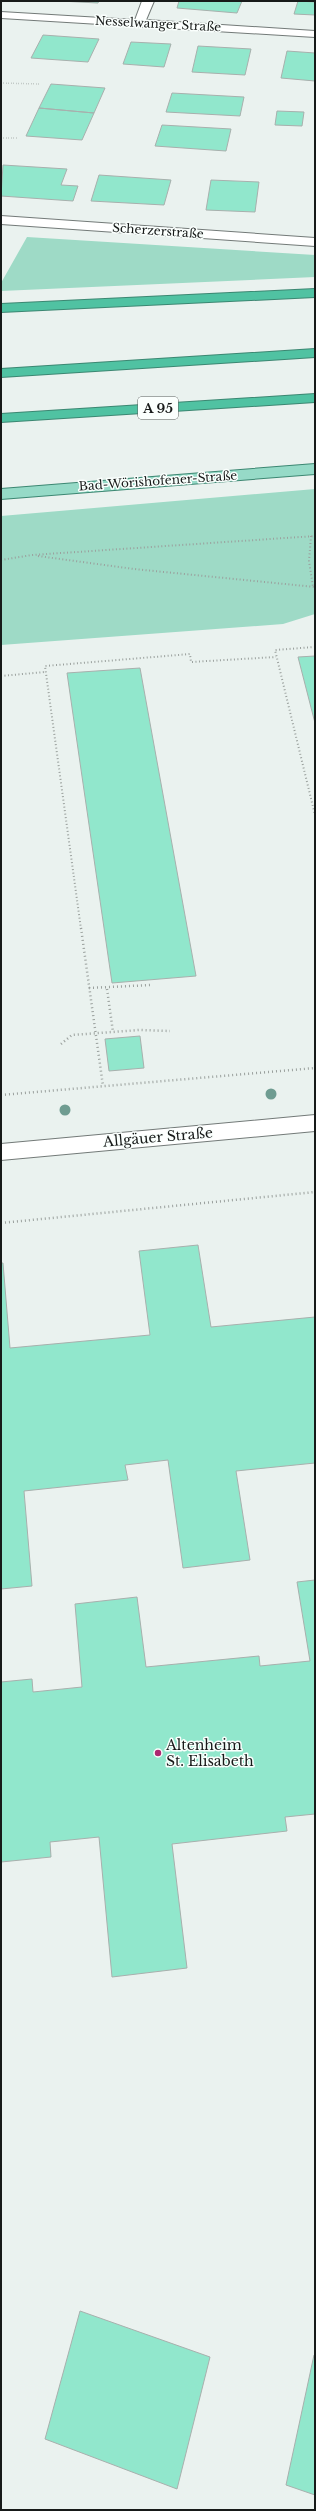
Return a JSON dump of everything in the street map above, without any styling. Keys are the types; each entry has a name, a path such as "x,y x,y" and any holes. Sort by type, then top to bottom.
{"highway":[{"path":"1,308 315,293"},
{"path":"1,373 315,354"},
{"name":"A 95","path":"1,418 315,398"}],"main road":[{"name":"Bad-Wörishofener-Straße","path":"1,494 315,469"}],"street":[{"path":"139,23 148,1"},
{"name":"Nesselwanger Straße","path":"1,15 315,34"},
{"name":"Scherzerstraße","path":"1,220 315,242"},
{"name":"Allgäuer Straße","path":"1,1152 315,1123"}],"path":[{"path":"1,83 40,84"},
{"path":"1,138 17,138"},
{"path":"32,555 134,569 314,587 309,561 311,536"},
{"path":"1,560 32,555 315,536"},
{"path":"315,647 275,650 315,815"},
{"path":"103,1086 45,666 190,654 191,662 276,657"},
{"path":"1,676 45,672"},
{"path":"89,988 107,989 151,984"},
{"path":"107,989 113,1032"},
{"path":"61,1044 72,1035 113,1032 170,1032"},
{"path":"1,1095 315,1068"},
{"path":"1,1223 315,1192"}],"green space":[{"path":"27,237 315,255 315,277 1,291 1,283"},
{"path":"315,489 315,614 283,624 1,645 1,516"}],"building":[{"path":"60,1 99,1 98,3"},
{"path":"179,1 242,1 237,13 177,8"},
{"path":"298,1 315,2 315,15 294,14"},
{"path":"43,35 99,39 88,62 31,58"},
{"path":"131,42 171,44 164,67 123,64"},
{"path":"198,46 251,49 245,75 192,72"},
{"path":"287,51 315,53 315,81 281,78"},
{"path":"51,84 105,88 94,113 39,108"},
{"path":"172,93 244,97 240,116 166,112"},
{"path":"39,108 94,113 82,140 26,136"},
{"path":"277,111 304,112 302,126 275,125"},
{"path":"162,125 231,129 226,151 155,146"},
{"path":"3,165 67,169 61,185 78,186 73,201 1,196"},
{"path":"99,175 171,180 164,205 91,201"},
{"path":"211,180 259,182 255,212 206,210"},
{"path":"315,656 315,723 298,657"},
{"path":"140,668 196,976 112,983 67,673"},
{"path":"140,1036 144,1068 109,1071 105,1039"},
{"path":"198,1245 211,1327 315,1317 315,1463 236,1471 250,1560 183,1568 168,1460 125,1465 128,1480 24,1491 32,1586 1,1589 1,1263 3,1263 10,1348 150,1335 139,1251"},
{"name":"Altenheim St. Elisabeth","path":"315,1580 315,1814 285,1817 287,1831 172,1844 187,1968 112,1977 99,1837 50,1842 51,1857 1,1862 1,1682 32,1679 33,1692 82,1687 75,1604 137,1597 146,1667 259,1656 260,1666 310,1661 297,1582"},
{"path":"80,2311 210,2357 177,2489 45,2439"},
{"path":"315,2355 315,2495 286,2485"}],"place":[{"name":"Altenheim St. Elisabeth","path":"158,1753"}]}
